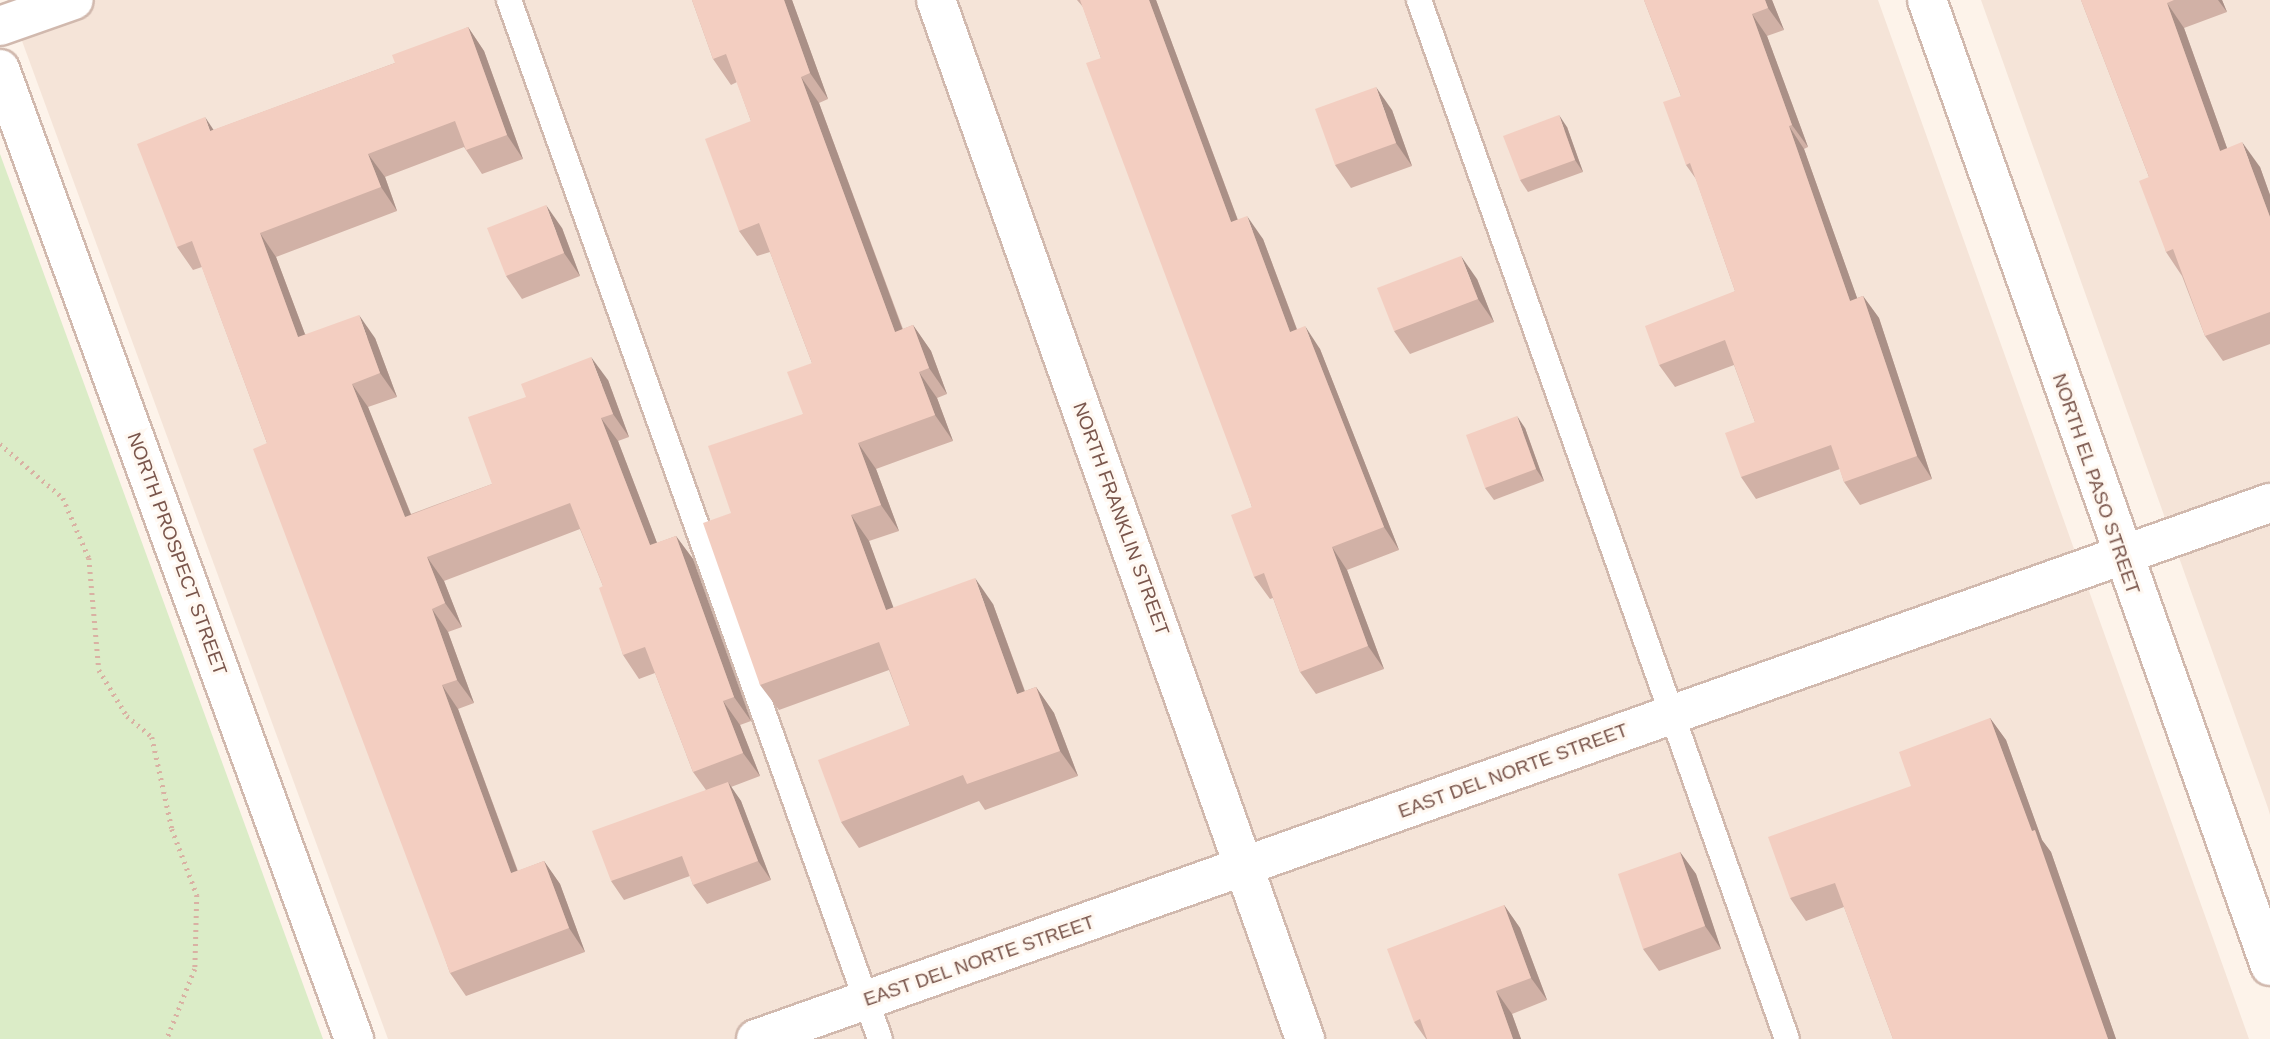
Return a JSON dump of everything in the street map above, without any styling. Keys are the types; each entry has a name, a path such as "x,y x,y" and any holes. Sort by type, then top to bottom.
{"street":[{"path":"0,26 74,0"},
{"name":"NORTH FRANKLIN STREET","path":"936,0 1306,1039"},
{"name":"NORTH EL PASO STREET","path":"1927,0 2122,558 2270,966"},
{"name":"NORTH PROSPECT STREET","path":"0,69 354,1039"},
{"name":"EAST DEL NORTE STREET","path":"756,1039 2122,558 2270,503"}],"lane":[{"path":"509,0 880,1039"},
{"path":"1419,0 1787,1039"}],"path":[{"path":"0,444 63,498 89,558 99,670 127,716 152,737 172,829 197,895 195,968 167,1039"}],"shaded area":[{"path":"7,0 1878,0 2249,1039 388,1039"},
{"path":"1981,0 2270,0 2270,815 2268,808"}],"green space":[{"path":"0,154 71,348 323,1039 0,1039"}],"building":[{"path":"692,0 784,0 810,73 801,77 895,332 913,325 929,368 919,372 935,415 858,443 881,505 851,515 886,610 975,578 1017,694 1036,687 1060,751 967,784 963,775 841,822 818,760 910,725 879,642 760,685 703,523 731,513 708,446 803,414 787,372 812,363 759,223 739,231 705,139 751,121 726,54 713,59"},
{"path":"1080,0 1149,0 1231,222 1247,216 1290,332 1305,326 1384,527 1332,547 1368,646 1300,672 1264,573 1254,577 1231,515 1252,507 1086,63 1101,58"},
{"path":"1644,0 1765,0 1768,8 1752,14 1792,125 1789,126 1850,301 1863,296 1917,456 1844,482 1831,445 1741,477 1725,433 1755,422 1725,340 1659,365 1645,326 1735,291 1690,163 1686,165 1663,102 1681,96"},
{"path":"2081,0 2174,0 2167,3 2220,151 2242,142 2270,217 2270,312 2205,336 2173,249 2166,252 2139,181 2149,177"},
{"path":"468,27 507,135 466,150 455,121 368,154 381,187 260,233 298,337 359,315 380,373 352,384 405,517 492,484 468,417 526,397 521,384 591,357 613,414 601,418 650,545 676,536 734,697 723,701 743,753 693,772 645,647 623,655 599,588 603,586 570,503 427,557 445,603 432,609 457,680 442,685 511,873 544,861 569,928 450,973 253,449 267,443 192,241 177,247 137,144 205,117 210,131 395,63 392,55"},
{"path":"1376,87 1396,143 1335,165 1315,109"},
{"path":"1559,115 1575,160 1520,180 1503,136"},
{"path":"546,205 564,253 506,276 487,228"},
{"path":"1461,256 1478,299 1394,331 1377,288"},
{"path":"1517,416 1536,469 1485,488 1466,435"},
{"path":"1990,718 2032,831 2035,830 2108,1039 1893,1039 1835,883 1790,898 1768,837 1911,786 1899,752"},
{"path":"728,782 758,861 693,885 682,856 611,881 592,831"},
{"path":"1680,852 1705,926 1643,949 1618,874"},
{"path":"1504,905 1531,978 1496,991 1513,1039 1427,1039 1420,1019 1414,1022 1387,949"}]}
